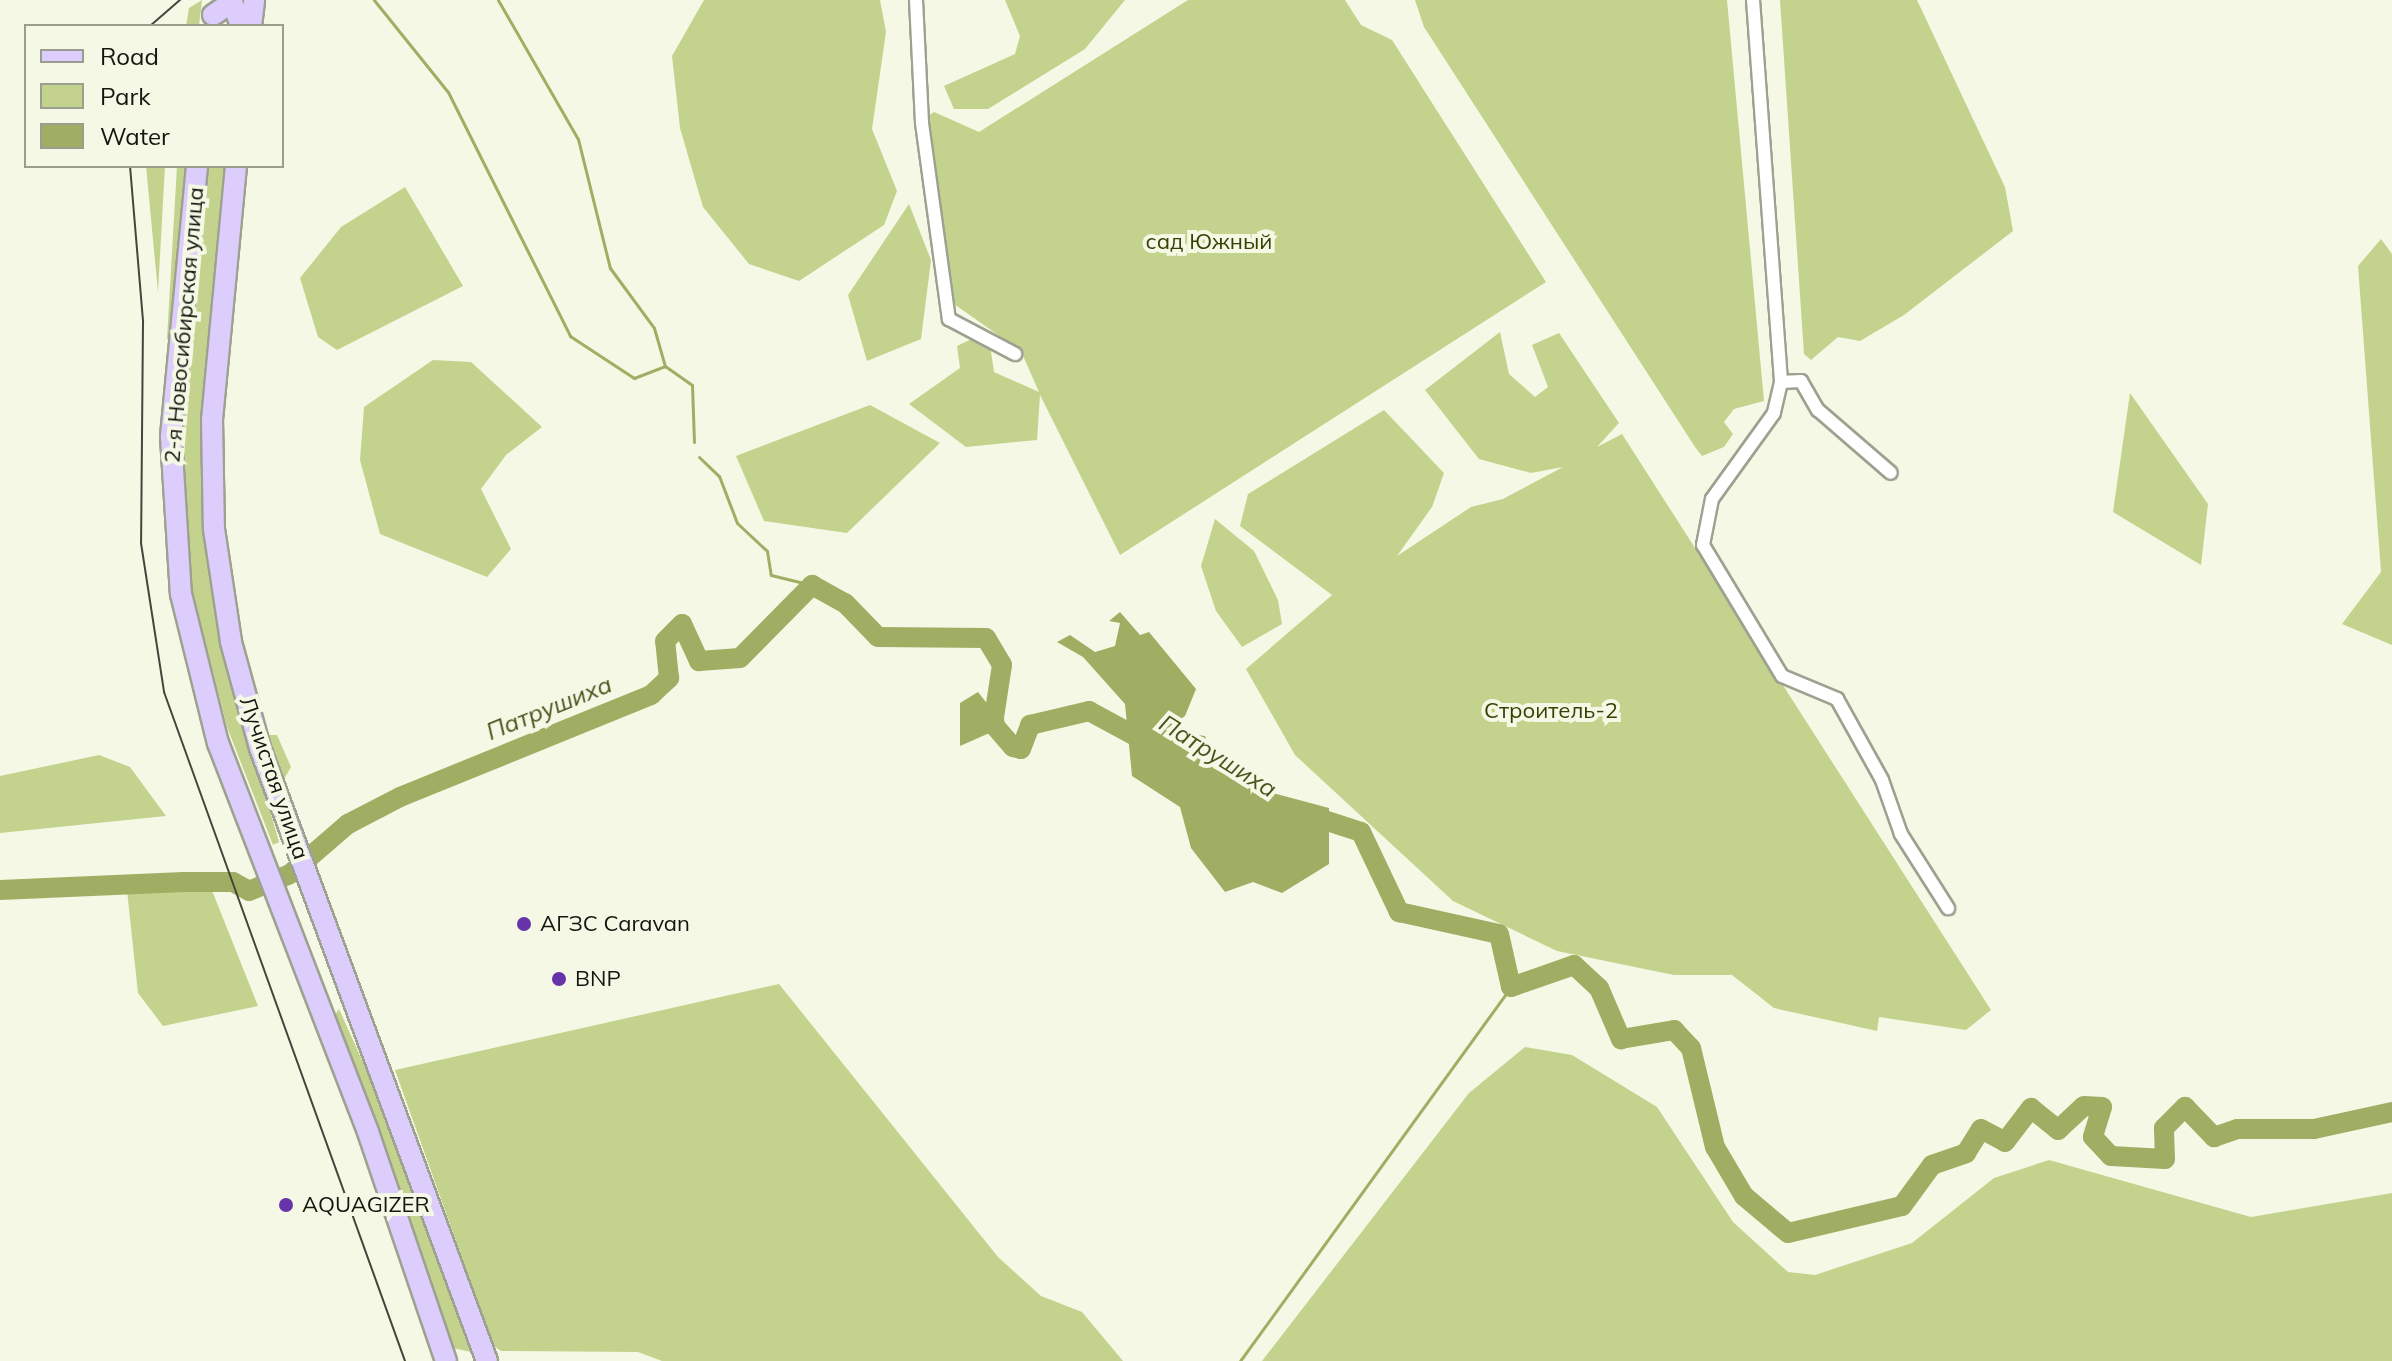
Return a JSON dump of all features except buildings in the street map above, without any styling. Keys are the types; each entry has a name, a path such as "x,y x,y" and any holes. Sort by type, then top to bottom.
{"main road":[{"path":"251,24 254,0"},
{"path":"213,14 232,2 240,24"},
{"name":"2-я Новосибирская улица","path":"197,168 171,437 173,547 207,706 259,854"},
{"name":"Лучистая улица","path":"236,168 212,419 214,529 237,669 287,822 319,901 487,1361"},
{"name":"Лучистая улица","path":"259,854 368,1132 446,1361"}],"street":[{"path":"916,0 922,123 949,319 1015,354"},
{"path":"1753,0 1781,382 1774,413 1712,499 1703,545 1782,676 1837,699 1882,780 1901,834 1948,908"},
{"path":"1781,382 1801,381 1818,410 1891,473"}],"green space":[{"path":"202,0 199,24 186,24 189,8"},
{"path":"704,0 880,0 886,32 872,129 897,191 884,225 799,281 749,264 703,207 680,128 672,56"},
{"path":"1005,0 1125,0 1085,49 988,109 954,109 944,86 1015,54 1020,36"},
{"name":"сад Южный","path":"1188,0 1345,0 1361,25 1392,40 1546,282 1120,555 1040,395 1037,440 966,447 909,404 960,368 957,346 978,336 990,345 994,372 1039,392 1021,351 954,304 927,117 934,112 979,132"},
{"path":"1415,0 1727,0 1764,401 1734,409 1724,422 1733,434 1724,447 1702,456 1695,447 1424,27"},
{"path":"1780,0 1917,0 2005,187 2013,231 1904,315 1860,341 1838,337 1811,360 1804,354"},
{"path":"146,168 165,168 158,292"},
{"path":"177,168 185,168 171,340 167,339"},
{"path":"207,168 225,168 206,428 210,566 220,635 279,842 273,845 227,727 192,590 185,528 184,409"},
{"path":"405,187 463,286 337,350 318,337 300,278 341,227"},
{"path":"909,204 931,260 921,339 867,361 848,295"},
{"path":"2381,239 2392,254 2392,645 2342,624 2381,572 2358,266"},
{"name":"Строитель-2","path":"1500,332 1509,374 1535,397 1548,387 1532,345 1559,333 1619,423 1597,447 1622,434 1991,1010 1966,1030 1879,1017 1877,1031 1774,1008 1732,975 1674,975 1557,951 1453,901 1295,755 1246,669 1332,595 1240,526 1248,494 1384,410 1444,473 1432,507 1397,556 1471,507 1503,499 1563,467 1531,473 1479,459 1425,390"},
{"path":"433,360 471,362 542,427 506,455 481,489 511,549 487,577 380,534 360,460 364,407"},
{"path":"2130,393 2208,504 2201,565 2113,512"},
{"path":"870,405 940,443 847,533 764,521 736,456"},
{"path":"1215,519 1254,551 1278,600 1282,624 1242,647 1216,611 1201,566"},
{"path":"268,735 277,735 291,767 283,781 300,835"},
{"path":"99,755 130,767 166,816 0,833 0,776"},
{"path":"211,888 258,1006 163,1026 138,993 127,890"},
{"path":"779,984 998,1257 1041,1296 1082,1312 1123,1361 662,1361 638,1352 501,1351 493,1345 395,1070"},
{"path":"339,1009 393,1129 471,1352 453,1348 333,1018"},
{"path":"1525,1047 1572,1055 1657,1107 1733,1222 1788,1272 1815,1275 1912,1243 1994,1178 2049,1160 2251,1217 2392,1193 2392,1361 1262,1361 1469,1093"}],"water":[{"path":"1120,612 1140,635 1149,632 1196,689 1185,716 1165,730 1205,736 1213,768 1250,787 1329,808 1329,864 1282,893 1253,882 1225,892 1191,848 1180,807 1132,776 1125,704 1083,657 1057,642 1070,635 1095,652 1115,646 1120,623 1109,621"},
{"path":"978,692 996,715 1003,709 1006,735 994,731 960,746 960,703"}],"waterway":[{"path":"374,0 448,92 570,336 634,378 665,366 692,385 694,442"},
{"path":"498,0 578,139 610,268 654,328 665,366"},
{"path":"699,457 719,476 737,523 767,551 771,575 812,585"},
{"name":"Патрушиха","path":"0,890 233,882 249,891 290,874 348,824 400,797 651,695 669,678 665,641 682,624 699,661 740,658 812,585 845,603 878,637 986,638 1002,665 993,724 1013,747 1021,749 1030,725 1089,711 1152,745"},
{"name":"Патрушиха","path":"1300,824 1324,820 1361,832 1399,912 1499,934 1511,987 1574,965 1599,988 1621,1039 1674,1030 1691,1048 1715,1147 1744,1196 1788,1233 1902,1206 1932,1165 1966,1153 1981,1129 2005,1142 2031,1108 2058,1130 2084,1106 2102,1107 2093,1137 2111,1156 2165,1159 2164,1128 2185,1107 2214,1137 2237,1129 2314,1129 2392,1112"},
{"path":"1240,1361 1511,987"}],"tram line":[{"path":"152,24 180,0"},
{"path":"130,168 143,322 141,543 164,692 405,1361"}],"place":[{"name":"АГЗС Caravan","path":"524,924"},
{"name":"BNP","path":"559,979"},
{"name":"AQUAGIZER","path":"286,1205"}]}
